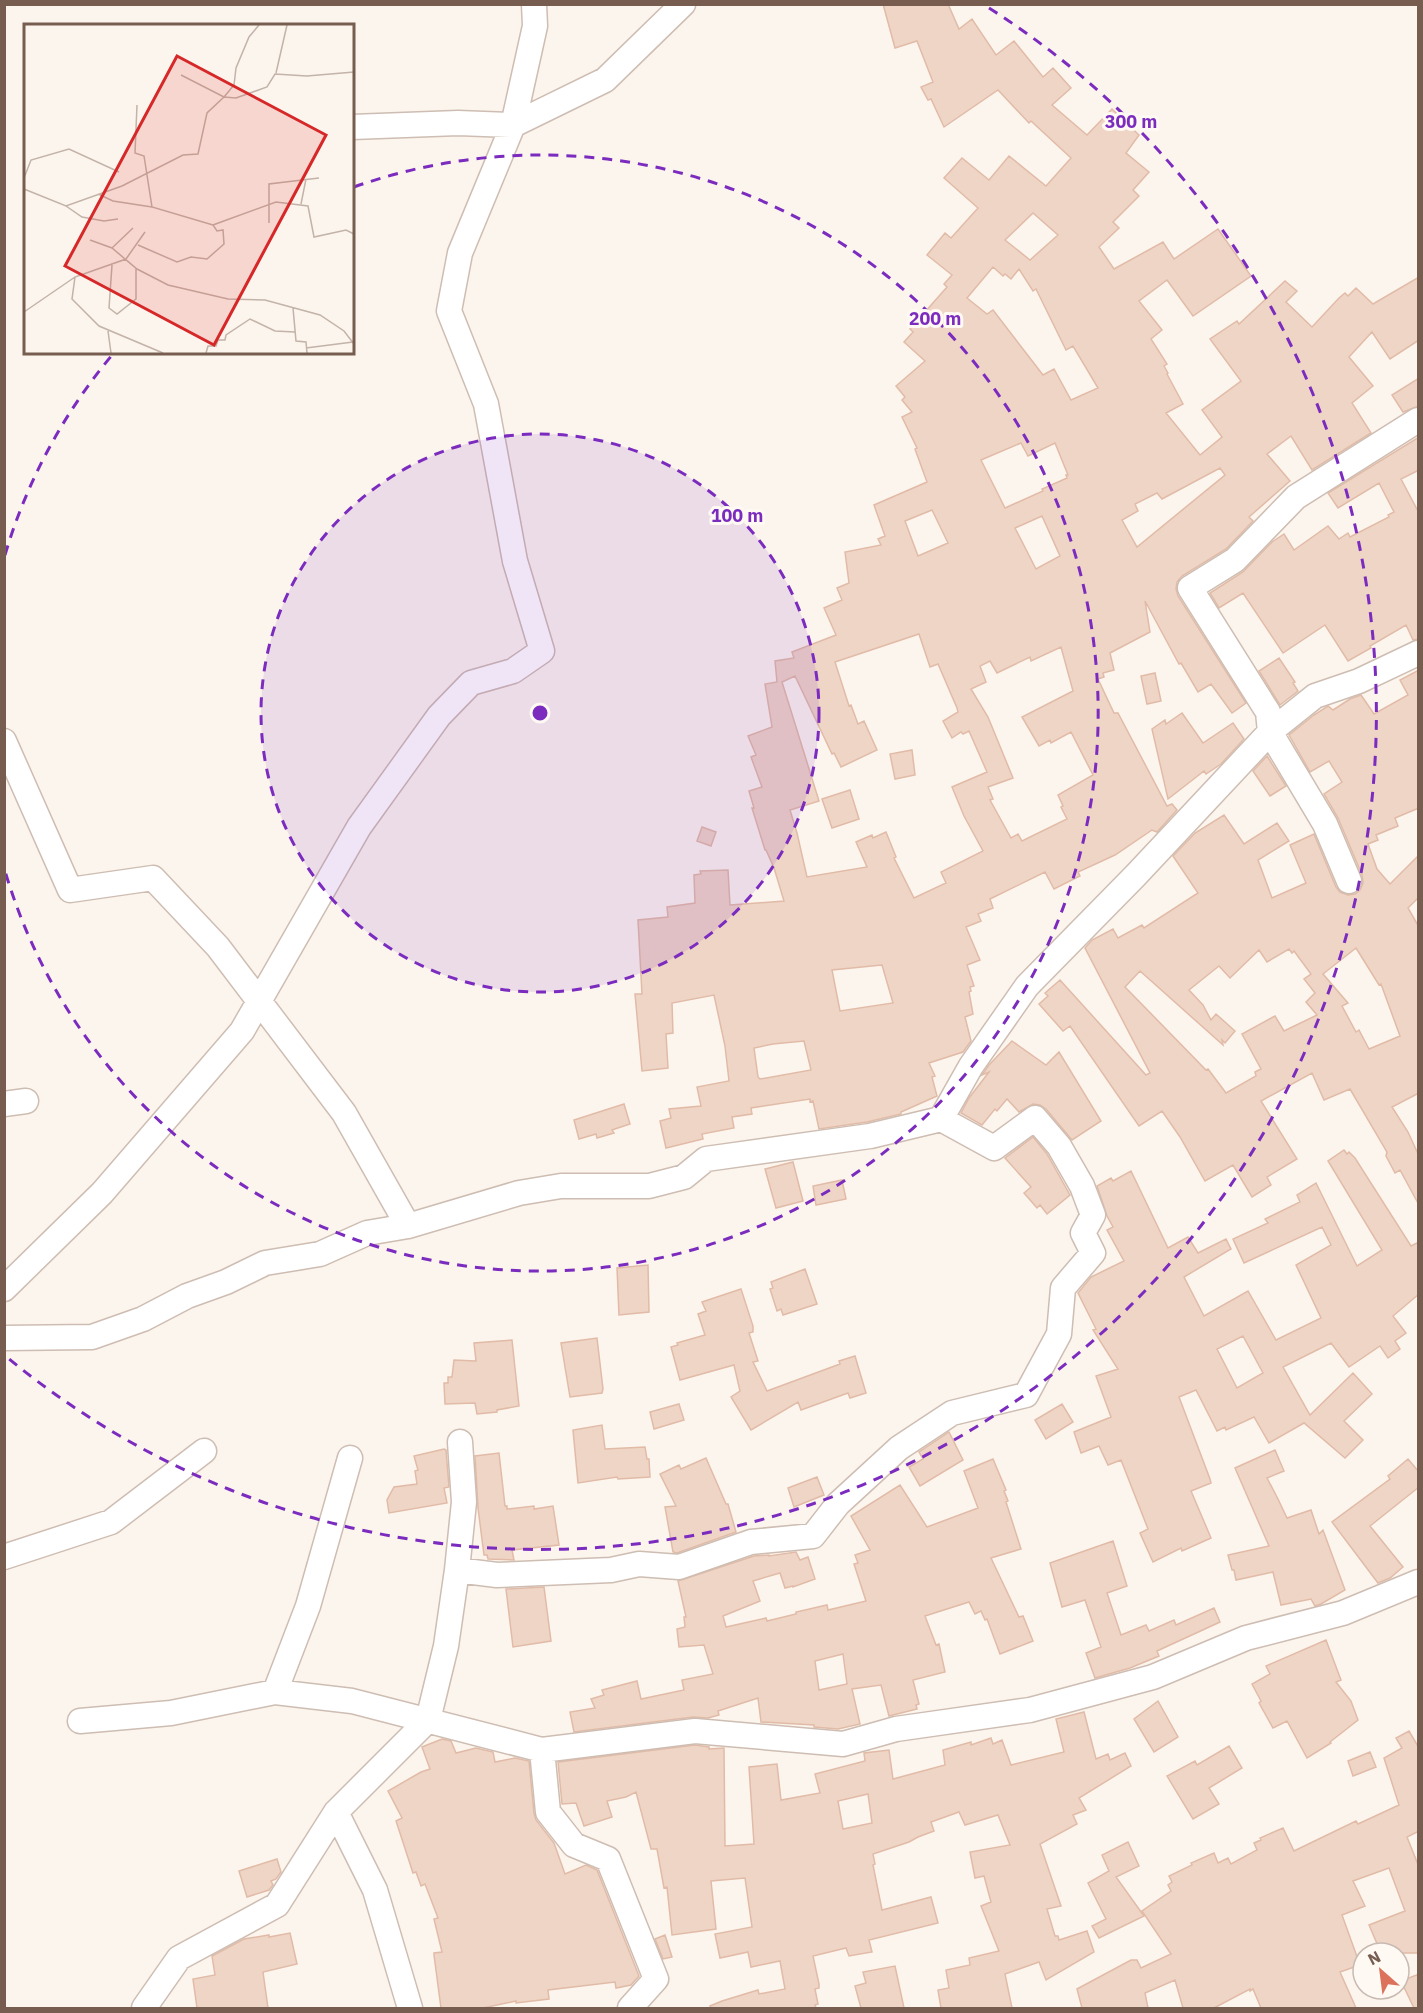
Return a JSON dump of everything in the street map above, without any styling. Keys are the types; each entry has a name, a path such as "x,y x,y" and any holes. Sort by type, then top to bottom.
{"street":[{"path":"4,1289 102,1193 242,1031 359,827 439,716 471,683 513,671 542,651 515,561 486,404 448,311 460,253 513,125 535,26 534,4"},
{"path":"354,127 458,123 513,125 605,80 683,4"},
{"path":"1349,881 1325,824 1270,732 1268,712 1190,588 1235,560 1296,497 1419,420"},
{"path":"941,1119 971,1066 1027,986 1136,875 1270,732 1315,696 1359,681 1419,653"},
{"path":"4,741 70,890 153,878 218,947 344,1113 408,1226"},
{"path":"4,1338 92,1337 143,1319 187,1296 226,1282 265,1263 320,1254 367,1233 408,1226 519,1193 561,1186 649,1186 684,1177 706,1159 870,1136 941,1119 994,1148 1035,1118 1059,1146 1082,1186 1093,1215 1083,1233 1093,1253 1063,1288 1059,1334 1026,1395 952,1413 899,1448 838,1504 813,1536 751,1542 679,1567 639,1564 611,1570 497,1575 458,1570"},
{"path":"144,2008 179,1958 277,1905 336,1812 428,1720 446,1646 458,1570 464,1502 460,1442"},
{"path":"4,1557 111,1522 204,1451"},
{"path":"275,1692 308,1606 350,1458"},
{"path":"80,1721 171,1713 275,1692 352,1701 542,1750 695,1731 843,1744 896,1730 1030,1710 1153,1677 1246,1638 1343,1613 1419,1582"},
{"path":"542,1750 548,1812 574,1845 608,1859 657,1979 630,2008"},
{"path":"336,1812 375,1890 410,2008"}],"building":[{"path":"883,4 948,4 959,29 972,19 996,55 1014,41 1043,77 1053,68 1071,88 1052,105 1087,135 1112,109 1139,135 1126,153 1149,172 1133,190 1139,196 1113,222 1119,228 1099,247 1114,269 1163,242 1174,259 1218,229 1251,276 1193,316 1167,280 1139,301 1162,330 1151,339 1167,364 1164,366 1167,374 1183,404 1166,413 1200,455 1222,437 1202,410 1241,381 1210,339 1237,321 1239,324 1285,281 1297,291 1286,302 1312,327 1345,293 1348,296 1356,288 1373,304 1419,277 1419,340 1390,359 1372,332 1349,357 1373,386 1352,403 1371,433 1312,470 1291,436 1267,454 1290,481 1249,517 1253,521 1226,549 1182,576 1177,582 1178,596 1246,703 1232,713 1211,684 1198,692 1181,663 1179,664 1145,601 1150,632 1110,653 1114,670 1103,673 1104,677 1098,679 1114,713 1118,713 1167,806 1172,804 1177,810 1157,832 1152,830 1115,855 1078,872 1080,876 1054,889 1045,872 990,899 993,908 978,914 981,921 966,927 980,960 967,965 974,986 970,987 969,992 973,1014 965,1017 971,1041 963,1052 929,1063 935,1076 932,1077 937,1096 901,1114 819,1129 813,1101 810,1102 810,1099 751,1108 752,1114 732,1117 734,1128 702,1134 703,1139 666,1148 660,1121 671,1118 669,1109 701,1106 697,1087 729,1081 725,1046 714,995 672,1003 673,1033 666,1034 668,1068 642,1071 635,994 642,994 638,920 668,917 667,907 695,903 694,875 701,874 700,871 728,870 730,905 784,901 752,808 754,808 749,791 762,787 751,757 756,755 748,736 772,727 765,684 777,682 775,661 794,658 792,652 836,635 824,608 842,600 837,588 849,583 845,552 881,545 878,539 885,536 874,505 927,482 915,449 917,448 902,417 912,412 902,400 905,397 896,386 925,361 904,342 913,332 910,329 947,287 944,284 952,275 927,255 945,233 951,238 978,208 944,178 962,158 989,180 1009,156 1046,186 1071,158 1031,121 1029,123 998,90 944,127 931,99 928,100 921,87 933,82 917,41 895,48","holes":["1033,213 1058,235 1030,260 1005,240","993,267 1003,276 1005,274 1011,279 1019,269 1033,291 1036,289 1066,350 1073,346 1098,388 1071,400 1054,369 1043,375 993,310 987,314 967,298","1021,443 1028,456 1055,443 1068,475 1066,475 1067,478 1005,508 981,460","1220,468 1225,475 1137,547 1122,520 1138,511 1135,504 1157,493 1162,499","932,510 948,543 918,556 905,521","1042,516 1060,556 1036,569 1015,528","919,634 930,667 938,664 957,708 958,712 943,721 952,738 961,732 963,734 969,731 987,772 952,787 964,816 983,851 941,872 946,883 914,898 894,858 896,857 886,832 856,842 867,867 807,877 790,810 819,801 782,682 795,676 832,754 834,753 841,767 877,750 864,721 858,724 851,705 849,706 835,662","1061,647 1073,691 1022,717 1039,746 1050,740 1051,743 1071,732 1093,775 1058,795 1067,819 1022,841 1018,834 1011,838 990,800 993,799 988,787 1013,778 988,717 971,689 986,682 980,666 990,661 997,673 1030,657 1031,661","882,965 893,1003 840,1011 832,970","804,1041 811,1070 760,1079 754,1048"]},
{"path":"1419,378 1419,406 1403,412 1392,395"},
{"path":"1419,437 1419,470 1401,479 1419,513 1419,639 1413,640 1406,625 1348,661 1325,625 1283,653 1243,593 1219,608 1210,593 1243,572 1272,542 1284,534 1294,550 1328,526 1339,539 1348,533 1350,537 1389,517 1388,515 1394,512 1379,483 1338,508 1328,493"},
{"path":"1279,658 1295,682 1293,683 1298,691 1280,705 1259,671"},
{"path":"1419,670 1419,808 1395,818 1398,826 1376,835 1378,840 1368,844 1377,869 1390,884 1419,855 1419,897 1408,908 1419,927 1419,1093 1392,1107 1408,1132 1419,1156 1419,1205 1400,1170 1395,1173 1386,1156 1387,1152 1350,1089 1324,1100 1312,1073 1261,1101 1297,1159 1267,1177 1271,1185 1252,1197 1233,1165 1205,1181 1162,1111 1139,1126 1070,1026 1063,1031 1039,1004 1048,996 1045,993 1060,980 1146,1075 1150,1073 1085,948 1092,940 1113,929 1118,938 1142,925 1144,928 1198,893 1173,856 1195,833 1224,815 1244,844 1277,823 1289,841 1258,860 1272,898 1306,883 1290,845 1314,834 1340,892 1348,895 1360,890 1363,883 1362,875 1338,818 1324,794 1342,782 1329,761 1310,772 1289,735 1328,706 1333,710 1361,695 1374,714 1408,695 1400,680","holes":["1356,948 1379,985 1381,984 1400,1036 1369,1049 1359,1030 1356,1032 1342,1006 1348,1003 1323,974","1289,949 1292,953 1294,951 1311,974 1304,979 1315,993 1306,1002 1317,1015 1284,1031 1275,1016 1242,1034 1261,1069 1255,1072 1256,1076 1226,1093 1208,1069 1206,1070 1125,987 1140,971 1223,1045 1222,1040 1225,1043 1235,1031 1216,1014 1211,1020 1203,1005 1189,990 1219,966 1230,978 1259,950 1267,962"]},
{"path":"1155,673 1161,701 1147,704 1141,676"},
{"path":"1182,713 1203,743 1233,723 1244,739 1221,764 1206,774 1204,771 1168,799 1152,729 1165,720 1166,724"},
{"path":"912,750 915,775 895,779 890,754"},
{"path":"1267,756 1286,786 1270,796 1253,771"},
{"path":"850,790 859,819 832,828 822,799"},
{"path":"702,827 716,832 711,846 697,841"},
{"path":"1012,1041 1046,1065 1059,1052 1101,1121 1072,1140 1040,1105 1033,1104 1019,1112 1007,1099 982,1125 961,1113 969,1098 989,1072 982,1075 989,1065"},
{"path":"624,1104 630,1124 612,1130 614,1133 597,1138 596,1134 579,1139 574,1120"},
{"path":"1033,1137 1047,1154 1070,1195 1047,1214 1040,1205 1037,1208 1024,1193 1031,1187 1005,1158"},
{"path":"1344,1150 1347,1154 1349,1152 1411,1246 1419,1242 1419,1294 1393,1316 1406,1333 1395,1341 1400,1349 1388,1358 1380,1346 1349,1367 1331,1343 1283,1367 1310,1415 1353,1373 1372,1394 1344,1421 1363,1440 1345,1458 1304,1423 1269,1443 1254,1417 1226,1430 1225,1427 1217,1431 1196,1390 1179,1397 1211,1483 1191,1491 1211,1538 1182,1551 1181,1548 1153,1562 1140,1533 1148,1529 1121,1460 1108,1465 1099,1446 1081,1453 1074,1432 1111,1417 1096,1376 1118,1369 1093,1330 1096,1329 1078,1293 1091,1277 1124,1261 1107,1230 1113,1227 1097,1186 1111,1178 1113,1181 1131,1171 1168,1248 1188,1237 1198,1253 1226,1239 1231,1249 1184,1277 1204,1316 1248,1291 1276,1340 1321,1318 1296,1265 1331,1245 1322,1227 1244,1263 1233,1239 1268,1223 1265,1219 1300,1202 1297,1195 1316,1183 1357,1266 1382,1250 1328,1161","holes":["1243,1336 1263,1373 1237,1388 1217,1349"]},
{"path":"793,1162 803,1201 776,1208 765,1169"},
{"path":"842,1180 846,1199 816,1205 813,1186"},
{"path":"648,1265 649,1312 619,1315 617,1268"},
{"path":"805,1269 817,1304 783,1315 781,1309 777,1311 770,1289 773,1288 771,1282"},
{"path":"741,1289 753,1326 753,1332 749,1333 758,1361 753,1362 767,1391 840,1364 839,1361 855,1356 866,1393 850,1398 848,1393 801,1410 798,1402 751,1430 731,1397 740,1391 734,1365 680,1380 671,1347 705,1335 698,1314 706,1311 702,1302"},
{"path":"597,1338 602,1393 570,1397 561,1343"},
{"path":"512,1340 519,1406 477,1414 475,1403 445,1404 444,1383 448,1383 448,1377 452,1377 454,1360 476,1361 474,1343"},
{"path":"679,1404 684,1420 654,1429 650,1412"},
{"path":"1062,1404 1073,1422 1046,1439 1035,1420"},
{"path":"602,1425 605,1449 645,1447 647,1459 649,1459 650,1477 618,1479 617,1477 578,1483 573,1430"},
{"path":"949,1432 963,1460 920,1486 909,1467 923,1459 919,1452"},
{"path":"446,1450 449,1487 444,1488 447,1503 389,1513 387,1500 394,1487 417,1484 415,1471 418,1470 414,1456"},
{"path":"1275,1450 1284,1471 1267,1478 1287,1518 1311,1510 1319,1534 1323,1530 1345,1590 1315,1606 1311,1599 1281,1605 1273,1572 1236,1580 1228,1555 1269,1546 1235,1468"},
{"path":"499,1453 505,1506 507,1509 534,1506 534,1509 553,1506 559,1545 512,1550 514,1560 488,1559 487,1555 484,1555 475,1456"},
{"path":"706,1458 726,1504 728,1504 736,1532 677,1553 673,1552 665,1507 676,1506 660,1474 679,1465 681,1469"},
{"path":"993,1459 1006,1490 1004,1491 1008,1501 1006,1502 1021,1549 991,1558 1019,1617 1023,1616 1033,1641 1000,1654 987,1619 985,1620 981,1611 975,1614 969,1602 925,1616 936,1645 939,1644 945,1672 913,1680 919,1704 916,1705 917,1709 889,1716 881,1685 852,1689 860,1724 838,1729 814,1727 814,1725 761,1722 758,1698 718,1711 719,1715 708,1718 693,1717 574,1732 570,1712 595,1708 591,1699 604,1695 602,1690 637,1681 641,1699 684,1690 682,1680 713,1674 704,1645 679,1647 677,1629 685,1627 684,1617 686,1617 678,1581 754,1556 796,1552 800,1560 808,1557 815,1579 785,1588 780,1573 753,1581 760,1601 723,1616 726,1627 766,1618 767,1621 827,1605 828,1610 866,1601 854,1564 858,1563 855,1555 870,1550 851,1516 900,1485 927,1527 978,1508 964,1471","holes":["843,1654 847,1684 819,1690 815,1661"]},
{"path":"1408,1459 1419,1472 1419,1487 1370,1526 1403,1567 1390,1578 1378,1583 1332,1522 1390,1479 1388,1476"},
{"path":"817,1477 824,1495 794,1507 788,1488"},
{"path":"1113,1541 1127,1586 1107,1593 1121,1635 1146,1625 1149,1631 1174,1620 1176,1625 1214,1608 1220,1622 1157,1651 1159,1656 1130,1668 1095,1678 1086,1653 1101,1647 1085,1600 1062,1607 1050,1563"},
{"path":"544,1587 551,1641 513,1647 506,1589"},
{"path":"1326,1640 1341,1680 1336,1682 1351,1701 1358,1720 1331,1743 1307,1758 1287,1721 1273,1728 1259,1703 1261,1701 1252,1684 1270,1674 1266,1666"},
{"path":"1158,1701 1178,1737 1154,1752 1134,1719"},
{"path":"1084,1712 1096,1759 1108,1754 1110,1760 1125,1753 1131,1766 1079,1798 1086,1810 1073,1815 1077,1824 1040,1844 1061,1906 1047,1909 1055,1936 1058,1936 1059,1940 1087,1931 1094,1952 1046,1980 1039,1962 1005,1974 1012,2008 941,2008 938,1990 949,1988 946,1970 970,1965 969,1958 999,1951 981,1906 991,1902 984,1876 975,1878 970,1852 1010,1845 998,1815 965,1825 959,1812 931,1822 934,1831 873,1854 882,1910 931,1897 938,1923 869,1940 872,1952 849,1956 846,1948 813,1956 819,1984 819,1988 815,1989 818,2004 815,2005 816,2008 711,2008 710,2006 722,2001 758,1990 759,1994 785,1989 780,1961 751,1967 748,1952 720,1958 715,1934 752,1927 745,1878 711,1881 716,1929 672,1935 667,1887 664,1888 657,1849 651,1849 636,1792 626,1797 607,1801 612,1817 584,1826 576,1803 562,1804 558,1762 695,1745 709,1747 709,1749 724,1748 725,1846 754,1844 749,1767 777,1764 781,1800 820,1793 815,1774 865,1761 864,1753 889,1750 893,1779 945,1765 943,1750 971,1742 971,1745 991,1738 993,1744 1002,1740 1011,1765 1064,1752 1056,1719","holes":["868,1794 872,1823 843,1829 838,1801"]},
{"path":"1409,1731 1419,1748 1419,1831 1407,1837 1419,1867 1419,1953 1411,1953 1411,1941 1376,1941 1369,1925 1405,1911 1389,1868 1353,1881 1365,1906 1342,1915 1351,1941 1351,1968 1340,1972 1356,2008 1261,2008 1253,1989 1250,1991 1250,1989 1214,2008 1183,2008 1175,1980 1145,1993 1148,2008 1082,2008 1077,1989 1131,1960 1137,1960 1141,1968 1171,1954 1142,1911 1171,1891 1168,1885 1172,1882 1169,1876 1214,1853 1218,1863 1228,1858 1231,1864 1257,1850 1254,1843 1261,1840 1260,1838 1283,1828 1294,1851 1356,1821 1358,1824 1399,1805 1384,1758 1402,1748 1396,1738"},
{"path":"442,1739 451,1741 456,1753 476,1748 493,1752 495,1762 515,1758 529,1761 536,1820 554,1843 565,1874 586,1865 597,1870 639,1976 631,1985 616,1988 615,1982 548,1990 549,1999 516,2003 516,2001 483,2008 441,2008 434,1955 434,1953 442,1952 434,1919 438,1918 425,1884 421,1886 416,1872 413,1873 396,1821 402,1818 388,1791 430,1769 422,1747"},
{"path":"1229,1746 1242,1768 1209,1788 1219,1804 1193,1819 1167,1776 1195,1761 1197,1765"},
{"path":"1370,1752 1376,1767 1353,1776 1348,1761"},
{"path":"1128,1842 1139,1866 1116,1877 1144,1916 1099,1938 1092,1926 1106,1919 1088,1883 1109,1871 1102,1855"},
{"path":"277,1859 281,1872 276,1879 271,1881 273,1885 269,1890 247,1897 239,1871"},
{"path":"290,1933 297,1964 263,1972 268,2008 197,2008 193,1979 215,1975 212,1956 244,1939"},
{"path":"665,1935 672,1957 663,1959 655,1939"},
{"path":"895,1966 904,2008 861,2008 855,1986 866,1983 863,1972"},
{"path":"1419,1974 1419,2008 1414,2008 1411,2001 1411,1977"}]}
